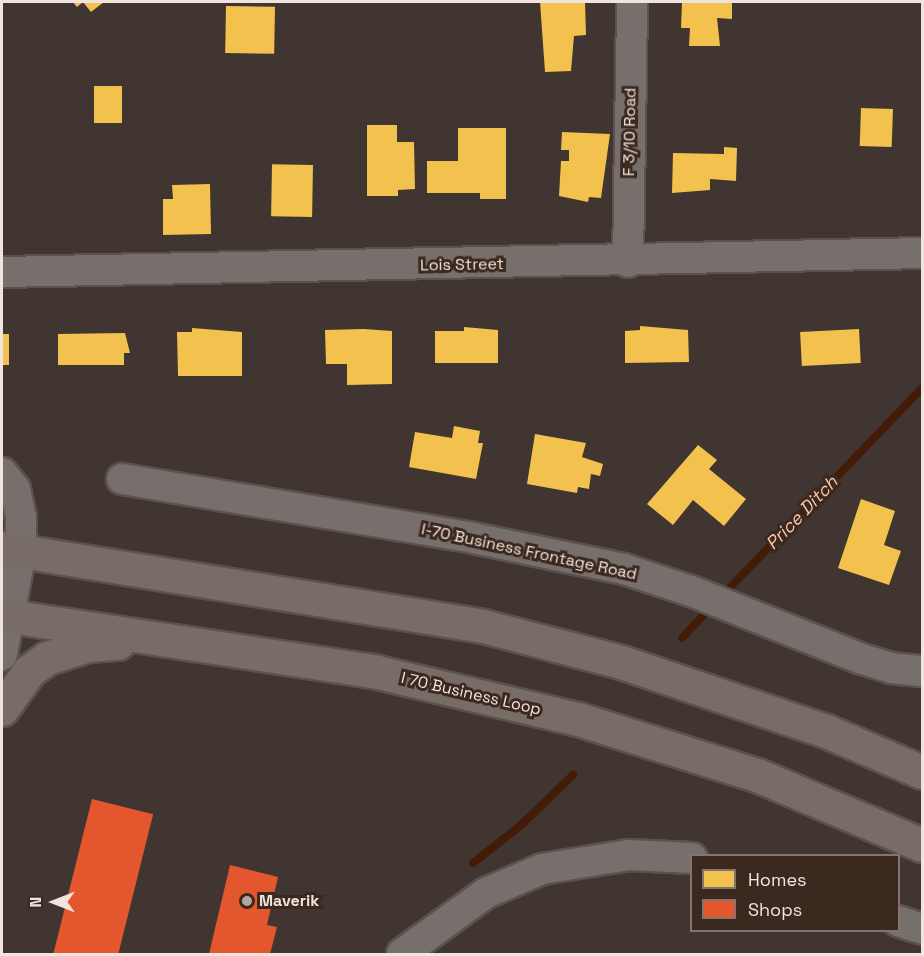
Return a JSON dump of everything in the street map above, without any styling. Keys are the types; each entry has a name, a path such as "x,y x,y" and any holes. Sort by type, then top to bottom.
{"main road":[{"path":"11,550 483,626 621,662 826,731 922,772"},
{"name":"I 70 Business Loop","path":"5,615 251,650 377,672 578,719 757,775 922,845"},
{"path":"2,709 29,671 64,650 120,643 251,650"}],"street":[{"name":"F 3/10 Road","path":"628,262 632,2"},
{"name":"Lois Street","path":"2,272 628,262 922,253"},
{"path":"2,473 15,489 21,517 11,550 2,655"},
{"name":"I-70 Business Frontage Road","path":"122,479 473,538 624,569 691,591 862,659 891,668 922,671"},
{"path":"402,954 486,893 542,869 628,855 690,858"},
{"path":"900,922 922,929"}],"building: Homes":[{"path":"73,2 83,2 77,7"},
{"path":"83,2 104,2 91,12"},
{"path":"540,2 585,2 586,35 574,36 571,71 545,72"},
{"path":"682,2 732,3 732,19 717,18 720,46 689,46 690,28 681,28"},
{"path":"226,6 275,7 274,54 225,53"},
{"path":"94,86 122,86 122,123 94,123"},
{"path":"861,108 893,109 892,147 860,146"},
{"path":"367,125 397,125 397,142 414,142 415,189 398,190 398,196 367,196"},
{"path":"458,128 506,128 506,199 480,199 480,193 427,193 427,161 458,161"},
{"path":"562,132 610,134 601,198 589,197 588,202 559,196 561,161 569,161 569,150 561,150"},
{"path":"724,147 737,148 736,181 710,179 710,190 672,193 673,153 724,154"},
{"path":"272,164 313,165 312,217 271,216"},
{"path":"210,184 211,234 163,235 163,199 173,199 172,185"},
{"path":"640,326 688,330 689,362 625,363 625,331 640,330"},
{"path":"464,327 498,330 498,363 435,363 435,331 464,331"},
{"path":"192,328 242,332 242,376 178,376 177,332 192,332"},
{"path":"859,329 861,363 802,366 800,332"},
{"path":"325,330 392,331 392,384 347,385 347,364 326,364"},
{"path":"125,333 130,353 124,353 124,365 58,365 58,334"},
{"path":"2,334 9,334 9,365 2,365"},
{"path":"454,426 480,431 478,443 483,443 476,479 409,467 415,432 452,438"},
{"path":"535,434 586,443 582,457 603,464 600,476 591,474 589,489 578,487 577,493 527,484"},
{"path":"698,445 717,460 709,469 746,499 724,526 693,500 673,525 647,504"},
{"path":"861,499 895,511 884,545 901,551 889,585 838,568"}],"building: Shops":[{"path":"92,799 153,814 118,954 54,953"},
{"name":"Maverik","path":"230,865 278,877 267,925 277,927 270,954 209,954"}],"waterway":[{"name":"Price Ditch","path":"721,597 922,388"},
{"name":"Price Ditch","path":"682,638 712,606"},
{"name":"Price Ditch","path":"473,863 520,826 573,775"}],"place":[{"name":"Maverik","path":"247,901"}]}
